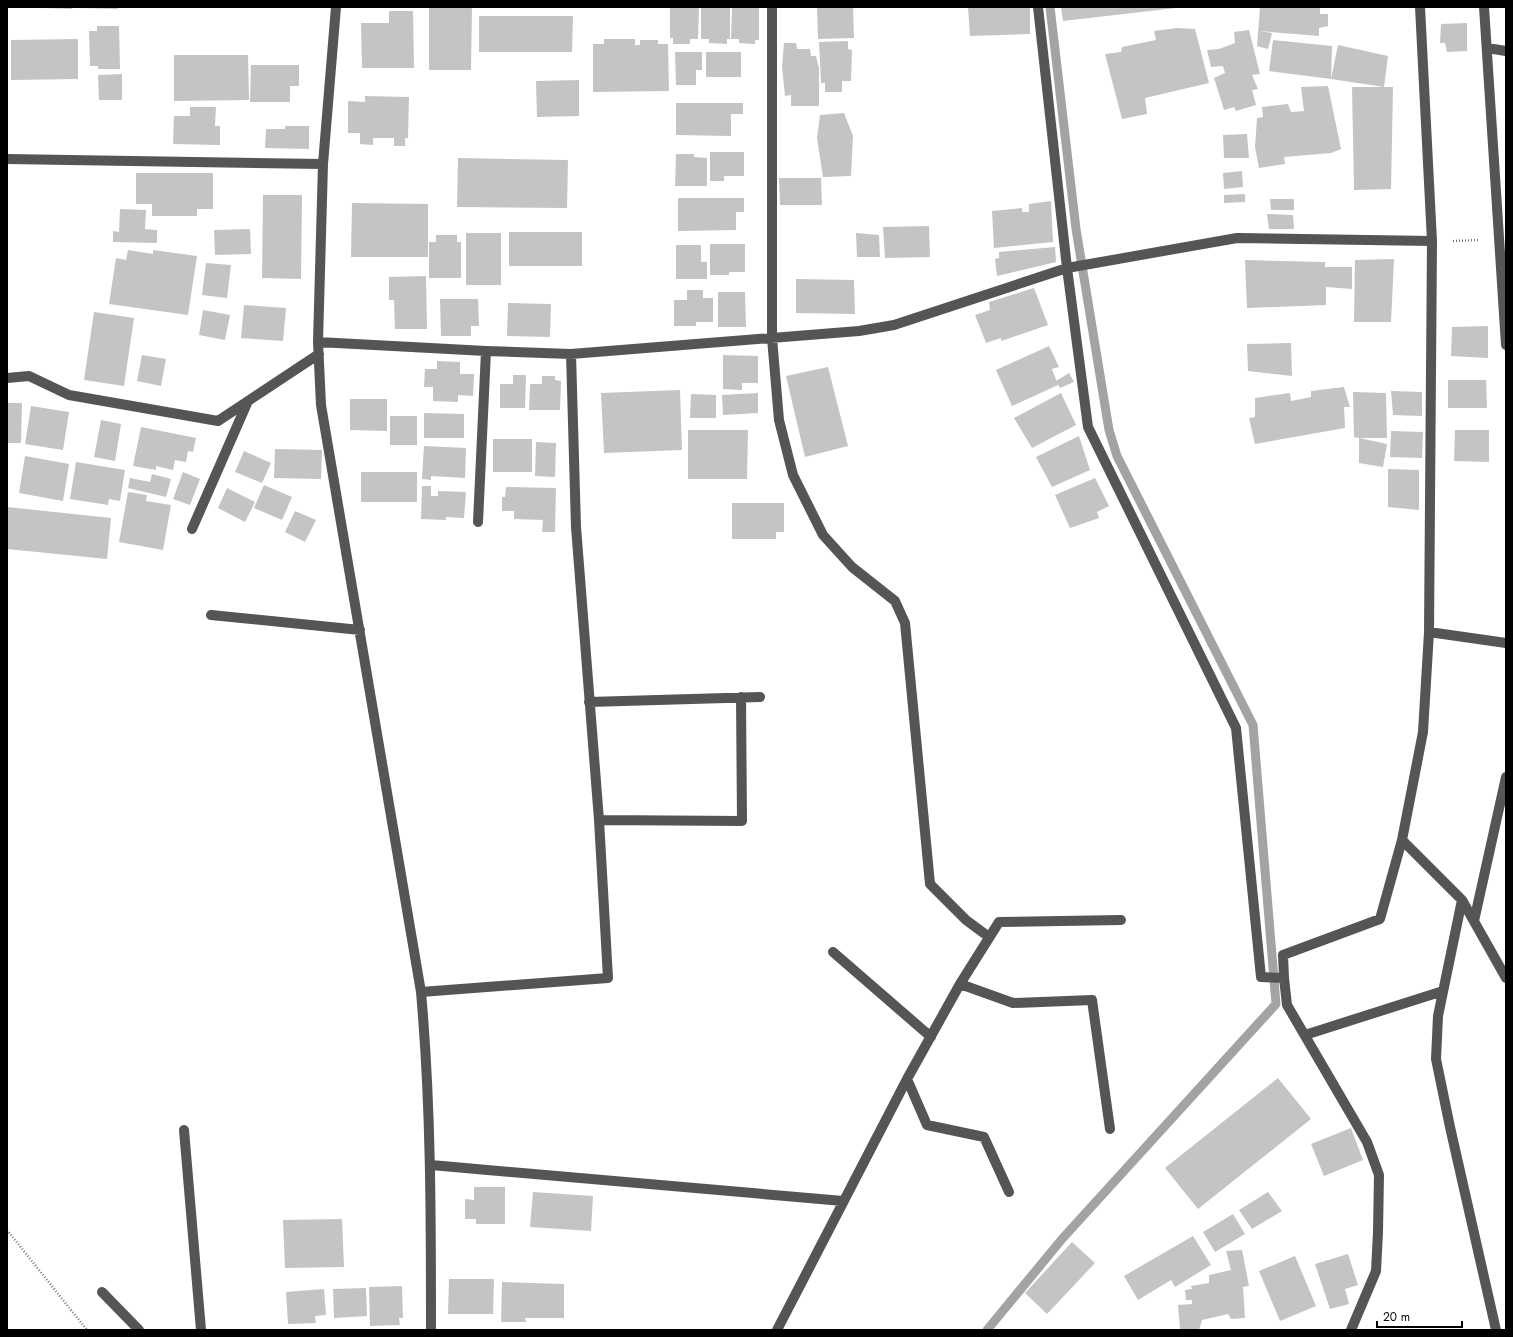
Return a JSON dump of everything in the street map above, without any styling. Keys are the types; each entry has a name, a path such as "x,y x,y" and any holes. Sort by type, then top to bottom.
{"street":[{"path":"336,7 322,164 318,342 321,405 421,992 427,1055 431,1165 431,1330"},
{"path":"772,7 772,338 779,420 793,475 824,535 852,567 895,601 905,623 930,884 966,920 989,937"},
{"path":"1038,7 1067,268 1088,427 1236,728 1260,977 1284,978"},
{"path":"1351,1330 1376,1272 1379,1175 1367,1142 1287,1005 1283,955 1380,919 1402,840 1423,732 1429,632 1432,241 1420,7"},
{"path":"1484,7 1506,345"},
{"path":"1487,48 1506,51"},
{"path":"7,159 322,164"},
{"path":"318,342 571,354 859,331 894,325 1067,268 1237,238 1432,241"},
{"path":"478,522 486,351"},
{"path":"7,378 29,376 69,395 218,421 319,354"},
{"path":"421,992 608,978 599,820 576,527 571,354"},
{"path":"192,529 248,402"},
{"path":"211,615 360,630"},
{"path":"1429,632 1506,642"},
{"path":"599,820 742,821 741,697"},
{"path":"590,702 760,697"},
{"path":"1474,921 1506,777"},
{"path":"1402,840 1462,900 1506,978"},
{"path":"1462,900 1438,1016 1436,1059 1496,1330"},
{"path":"777,1330 907,1079 960,984 999,922 1121,920"},
{"path":"833,952 931,1037"},
{"path":"960,984 1013,1003 1092,1000 1110,1129"},
{"path":"1305,1035 1443,991"},
{"path":"907,1079 927,1125 984,1137 1009,1192"},
{"path":"184,1130 201,1330"},
{"path":"431,1165 843,1201"},
{"path":"102,1292 139,1330"}],"path":[{"path":"1432,241 1499,240"},
{"path":"7,1230 87,1330"}],"building":[{"path":"72,7 72,9 41,8"},
{"path":"118,7 118,9 77,8"},
{"path":"429,7 472,7 471,70 429,70"},
{"path":"670,7 699,7 698,39 690,39 690,44 673,44 673,38 670,38"},
{"path":"701,7 730,7 730,39 727,39 727,44 709,43 709,39 701,39"},
{"path":"732,7 759,7 759,40 755,40 755,44 739,43 739,39 731,39"},
{"path":"817,7 853,7 854,38 818,39"},
{"path":"968,7 1030,7 1030,34 970,36"},
{"path":"1061,7 1176,7 1176,8 1063,21"},
{"path":"1260,7 1320,7 1320,14 1328,14 1328,26 1319,28 1319,36 1259,31 1272,33 1268,49 1257,46"},
{"path":"389,11 413,11 414,68 362,68 361,23 389,23"},
{"path":"479,16 573,16 572,52 479,52"},
{"path":"1467,23 1467,51 1447,52 1445,43 1440,43 1441,24"},
{"path":"97,26 119,26 120,69 98,69 98,66 90,66 89,31 97,31"},
{"path":"1177,28 1195,29 1209,83 1145,98 1147,114 1122,119 1105,54 1121,52 1122,47 1156,40 1154,31"},
{"path":"1249,30 1260,74 1252,75 1258,89 1252,90 1256,105 1236,111 1234,107 1224,110 1214,78 1225,73 1223,66 1211,67 1207,50 1219,49 1235,43 1234,32"},
{"path":"78,39 78,79 11,80 11,40"},
{"path":"604,39 635,39 635,45 640,45 640,40 658,40 658,44 668,44 669,91 593,92 593,44 604,44"},
{"path":"1273,40 1332,46 1331,79 1269,71"},
{"path":"848,41 848,49 852,50 851,81 842,81 842,92 825,92 825,83 821,83 819,42"},
{"path":"784,43 796,43 797,49 810,49 811,56 816,56 819,68 819,106 791,106 791,95 785,96 782,67"},
{"path":"1338,45 1388,56 1384,87 1331,79"},
{"path":"675,52 702,52 702,70 696,70 696,85 676,85"},
{"path":"706,52 741,52 741,77 706,77"},
{"path":"174,55 248,55 249,100 174,101"},
{"path":"251,65 299,65 299,86 290,86 290,102 250,102"},
{"path":"122,74 122,100 99,100 98,75"},
{"path":"579,80 579,116 537,117 536,81"},
{"path":"1328,86 1341,149 1331,153 1284,157 1285,164 1259,168 1255,147 1257,118 1263,117 1262,107 1288,104 1291,112 1304,111 1301,87"},
{"path":"1352,87 1393,87 1391,189 1354,190"},
{"path":"365,96 409,97 408,138 405,138 405,146 394,146 394,138 373,138 373,145 360,144 360,133 348,133 348,101 365,102"},
{"path":"676,103 743,103 743,114 731,114 731,136 676,135"},
{"path":"190,107 216,107 215,126 220,126 220,145 173,144 174,116 190,116"},
{"path":"844,113 853,136 851,176 823,177 817,138 820,115"},
{"path":"285,126 309,126 309,149 265,148 266,129 285,129"},
{"path":"1247,134 1249,158 1224,158 1223,135"},
{"path":"710,152 744,152 744,176 724,176 724,181 710,181"},
{"path":"676,154 694,154 694,157 707,158 707,186 675,186"},
{"path":"458,158 568,160 567,208 457,207"},
{"path":"1242,171 1243,187 1224,189 1223,173"},
{"path":"136,173 213,173 213,209 197,209 197,216 152,216 152,204 136,204"},
{"path":"779,178 821,178 822,205 780,205"},
{"path":"1245,194 1245,202 1224,203 1224,195"},
{"path":"263,195 302,195 301,279 262,278"},
{"path":"678,198 744,198 744,212 736,212 736,230 678,231"},
{"path":"1270,199 1294,199 1294,210 1271,210"},
{"path":"1051,201 1053,242 994,248 992,211 1022,208 1022,212 1029,212 1029,204"},
{"path":"352,203 428,204 428,257 351,257"},
{"path":"120,209 146,210 145,229 157,230 157,243 113,242 113,231 119,232"},
{"path":"1267,214 1293,215 1294,229 1269,229"},
{"path":"929,226 930,257 885,258 883,227"},
{"path":"250,229 251,254 215,255 214,230"},
{"path":"509,232 582,232 582,266 509,266"},
{"path":"466,233 501,233 501,285 466,285"},
{"path":"856,233 879,235 880,257 857,257"},
{"path":"436,235 457,235 457,242 461,242 461,278 429,278 429,242 436,242"},
{"path":"710,244 745,244 745,272 729,272 729,275 710,275"},
{"path":"676,245 701,245 701,262 707,262 707,279 676,279"},
{"path":"1055,247 1056,262 997,276 995,259 999,258 999,252"},
{"path":"128,250 153,254 153,250 197,256 188,315 109,304 116,258 126,260"},
{"path":"1394,259 1391,322 1354,322 1355,260"},
{"path":"1245,260 1325,262 1325,267 1352,267 1352,289 1326,287 1326,305 1247,308"},
{"path":"206,263 231,265 227,298 202,295"},
{"path":"426,276 427,329 395,329 394,300 389,300 389,277"},
{"path":"796,279 854,280 855,314 796,313"},
{"path":"1034,288 1048,325 1001,341 1001,338 986,343 975,315 990,310 989,302"},
{"path":"687,290 703,290 703,298 713,298 713,322 696,322 696,326 674,326 674,300 687,300"},
{"path":"718,292 745,292 746,327 718,327"},
{"path":"440,299 478,299 479,326 471,326 471,336 441,336"},
{"path":"508,303 551,304 550,337 507,336"},
{"path":"244,305 286,308 283,341 241,338"},
{"path":"203,310 230,315 225,340 199,335"},
{"path":"94,312 134,318 124,386 84,380"},
{"path":"1488,326 1488,358 1451,356 1452,327"},
{"path":"1291,343 1292,376 1248,371 1247,344"},
{"path":"1049,346 1059,367 1052,369 1058,385 1012,406 996,370"},
{"path":"142,355 166,359 161,386 137,381"},
{"path":"723,355 758,356 758,383 742,383 742,390 723,389"},
{"path":"437,361 460,362 460,374 474,374 473,396 458,395 458,402 433,401 433,387 424,387 425,369 437,369"},
{"path":"828,367 848,446 805,457 786,376"},
{"path":"1069,373 1074,382 1060,388 1056,381"},
{"path":"513,375 526,375 525,408 500,408 500,384 513,384"},
{"path":"542,376 555,376 555,380 561,381 560,410 529,410 530,384 542,384"},
{"path":"1448,380 1486,380 1487,408 1448,408"},
{"path":"1344,387 1350,407 1344,407 1345,428 1255,444 1249,418 1255,417 1255,398 1290,393 1291,401 1311,397 1311,391"},
{"path":"680,390 682,450 604,453 601,393"},
{"path":"1391,391 1422,392 1422,416 1393,415"},
{"path":"1353,392 1386,393 1387,438 1354,437"},
{"path":"758,393 758,413 723,415 722,395"},
{"path":"1061,393 1076,425 1032,448 1014,418"},
{"path":"691,394 716,395 716,418 690,418"},
{"path":"350,399 387,399 387,431 350,430"},
{"path":"7,403 22,403 21,443 7,443"},
{"path":"31,406 69,412 63,450 25,444"},
{"path":"424,413 464,414 464,438 424,438"},
{"path":"390,416 417,416 417,445 390,445"},
{"path":"101,420 121,424 115,461 94,457"},
{"path":"141,427 196,438 193,452 188,451 186,462 175,460 173,470 156,466 156,470 133,466"},
{"path":"688,430 748,430 747,479 688,479"},
{"path":"1455,430 1489,430 1489,462 1454,461"},
{"path":"1391,431 1423,432 1422,458 1390,457"},
{"path":"1079,436 1090,470 1052,487 1036,457"},
{"path":"1359,438 1387,444 1383,467 1359,463"},
{"path":"493,439 532,439 532,472 493,472"},
{"path":"536,442 556,443 555,477 535,476"},
{"path":"424,446 466,448 465,478 431,476 431,480 422,479"},
{"path":"275,449 322,450 321,479 274,478"},
{"path":"244,451 271,463 262,483 235,472"},
{"path":"25,456 69,464 63,501 19,493"},
{"path":"76,462 125,470 120,501 109,499 108,505 70,499"},
{"path":"1388,469 1419,470 1419,510 1388,507"},
{"path":"183,472 200,479 190,505 173,499"},
{"path":"361,472 417,472 417,502 361,502"},
{"path":"152,474 171,479 166,497 128,488 130,478 150,482"},
{"path":"1095,478 1109,506 1097,512 1099,518 1070,528 1055,495"},
{"path":"264,485 292,497 282,520 254,508"},
{"path":"422,486 431,486 431,496 438,496 438,491 466,492 464,518 446,517 446,520 421,519"},
{"path":"506,487 556,488 555,532 542,532 543,520 514,519 514,511 502,511 502,497 505,497"},
{"path":"227,488 255,502 245,522 218,508"},
{"path":"128,492 147,495 146,501 171,505 163,550 119,542"},
{"path":"732,503 784,503 784,532 776,532 776,539 732,539"},
{"path":"7,507 111,518 107,559 7,549"},
{"path":"295,511 316,520 305,542 285,532"},
{"path":"1278,1078 1311,1119 1198,1209 1165,1168"},
{"path":"1351,1128 1363,1160 1324,1176 1311,1144"},
{"path":"474,1187 505,1187 505,1224 476,1224 476,1219 465,1219 465,1199 474,1200"},
{"path":"533,1192 593,1196 591,1231 530,1227"},
{"path":"1268,1192 1282,1211 1252,1229 1239,1210"},
{"path":"1233,1214 1245,1234 1215,1252 1203,1232"},
{"path":"342,1219 344,1267 285,1268 283,1220"},
{"path":"1193,1236 1211,1265 1175,1287 1171,1280 1138,1300 1124,1276"},
{"path":"1072,1242 1095,1263 1047,1314 1025,1293"},
{"path":"1242,1250 1249,1286 1243,1287 1245,1318 1231,1319 1228,1314 1202,1320 1199,1330 1180,1329 1178,1305 1192,1304 1192,1300 1186,1300 1185,1290 1192,1289 1191,1286 1209,1283 1209,1275 1231,1270 1226,1251"},
{"path":"1348,1254 1358,1285 1345,1289 1349,1304 1330,1309 1315,1264"},
{"path":"1295,1256 1316,1306 1280,1321 1259,1271"},
{"path":"449,1279 494,1279 493,1314 448,1314"},
{"path":"502,1282 564,1284 564,1318 525,1318 526,1322 501,1322"},
{"path":"402,1286 403,1318 399,1318 400,1325 370,1326 369,1287"},
{"path":"366,1288 367,1316 334,1318 333,1289"},
{"path":"324,1289 326,1315 315,1316 316,1323 288,1324 286,1292"}],"waterway":[{"path":"987,1330 1062,1239 1276,1004 1253,725 1117,456 1109,430 1076,229 1050,7"}]}
